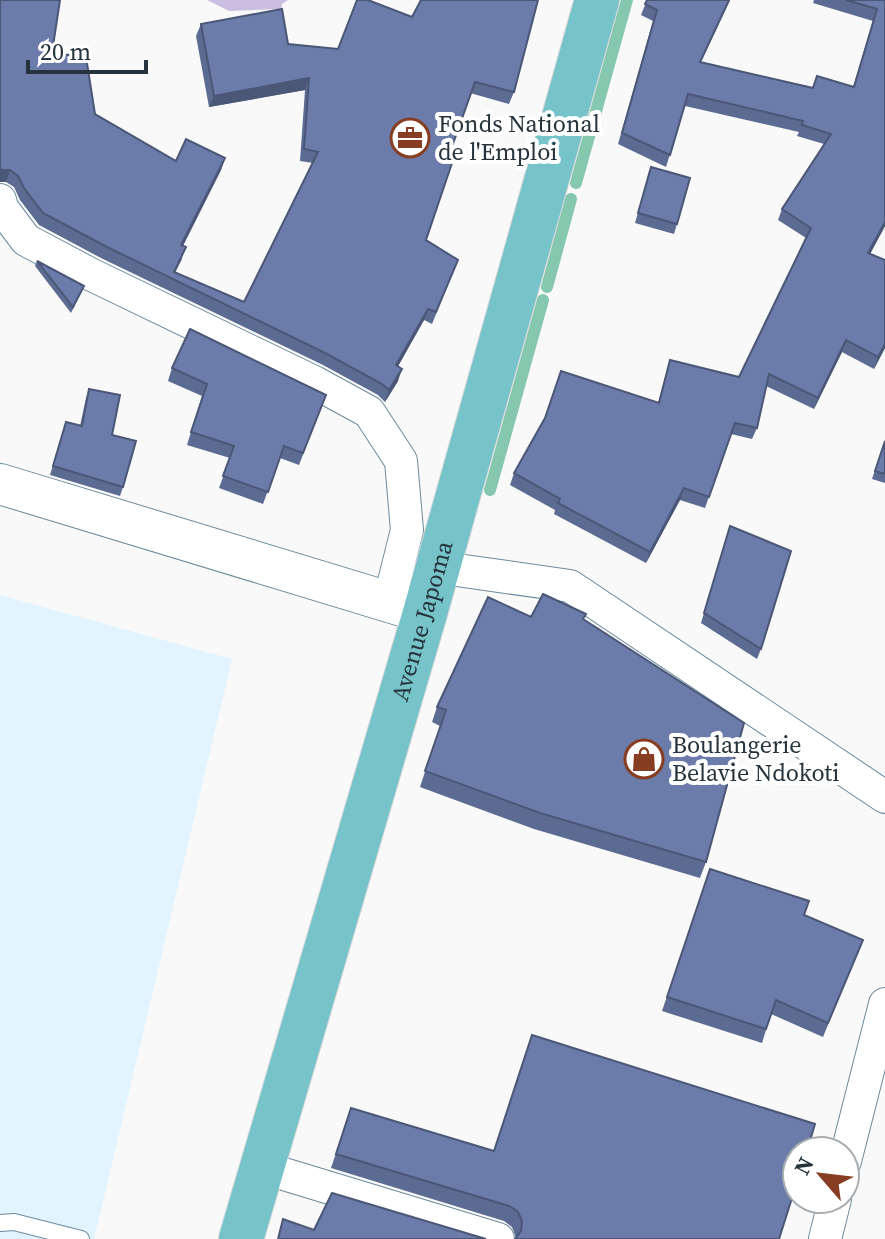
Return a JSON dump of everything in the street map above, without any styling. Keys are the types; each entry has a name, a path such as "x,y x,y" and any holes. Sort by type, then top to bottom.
{"main road":[{"name":"Avenue Japoma","path":"241,1239 264,1168 407,607 436,567 597,0"}],"street":[{"path":"0,200 2,208 26,240 369,412 401,461 407,530 407,607 0,484"},
{"path":"436,567 570,586 885,797"},
{"path":"852,1135 885,1004"},
{"path":"264,1168 498,1239"},
{"path":"825,1239 831,1215"}],"lane":[{"path":"0,1223 14,1222 81,1239"}],"shaded area":[{"path":"207,0 288,0 281,9 229,11"},
{"path":"0,595 232,659 94,1239 0,1239"}],"building":[{"path":"0,0 60,0 52,53 86,57 95,114 176,161 186,139 225,158 181,245 186,247 174,272 244,302 318,152 304,149 309,78 214,96 201,24 282,9 288,44 338,49 357,0 368,0 412,17 421,0 538,0 514,92 475,82 449,155 454,157 426,240 458,260 436,312 428,309 396,365 402,369 389,390 327,354 43,213 18,176 10,170 0,170"},
{"path":"647,0 729,0 700,62 813,88 817,76 854,87 877,9 846,0 885,0 885,222 868,253 885,260 885,344 878,357 846,340 818,398 769,374 757,428 735,423 709,497 684,488 650,552 558,503 560,499 514,473 545,418 561,371 659,403 670,360 739,377 811,228 782,209 831,134 802,125 803,121 688,94 670,155 622,133 657,10 645,4"},
{"path":"651,167 690,178 677,224 638,213"},
{"path":"37,261 84,286 73,307"},
{"path":"190,329 326,395 303,453 284,446 268,492 223,476 234,446 191,432 207,384 172,368"},
{"path":"89,389 120,395 112,435 136,441 123,487 53,466 66,422 82,426"},
{"path":"885,441 885,474 875,471"},
{"path":"730,526 791,551 761,649 704,613"},
{"path":"543,594 586,614 583,619 744,723 706,862 540,813 425,771 446,710 437,707 488,597 531,617"},
{"path":"710,869 809,901 804,915 863,940 828,1023 776,1000 766,1029 667,997"},
{"path":"532,1035 815,1124 812,1135 781,1135 781,1215 787,1215 779,1239 515,1239 521,1231 522,1221 518,1212 509,1206 336,1154 351,1108 494,1151"},
{"path":"332,1193 486,1239 278,1239 283,1219 314,1230"}],"waterway":[{"path":"576,183 627,0"},
{"path":"547,287 571,199"},
{"path":"490,490 543,300"}],"place":[{"name":"Fonds National de l'Emploi","path":"410,138"},
{"name":"Boulangerie Belavie Ndokoti","path":"644,759"}]}
